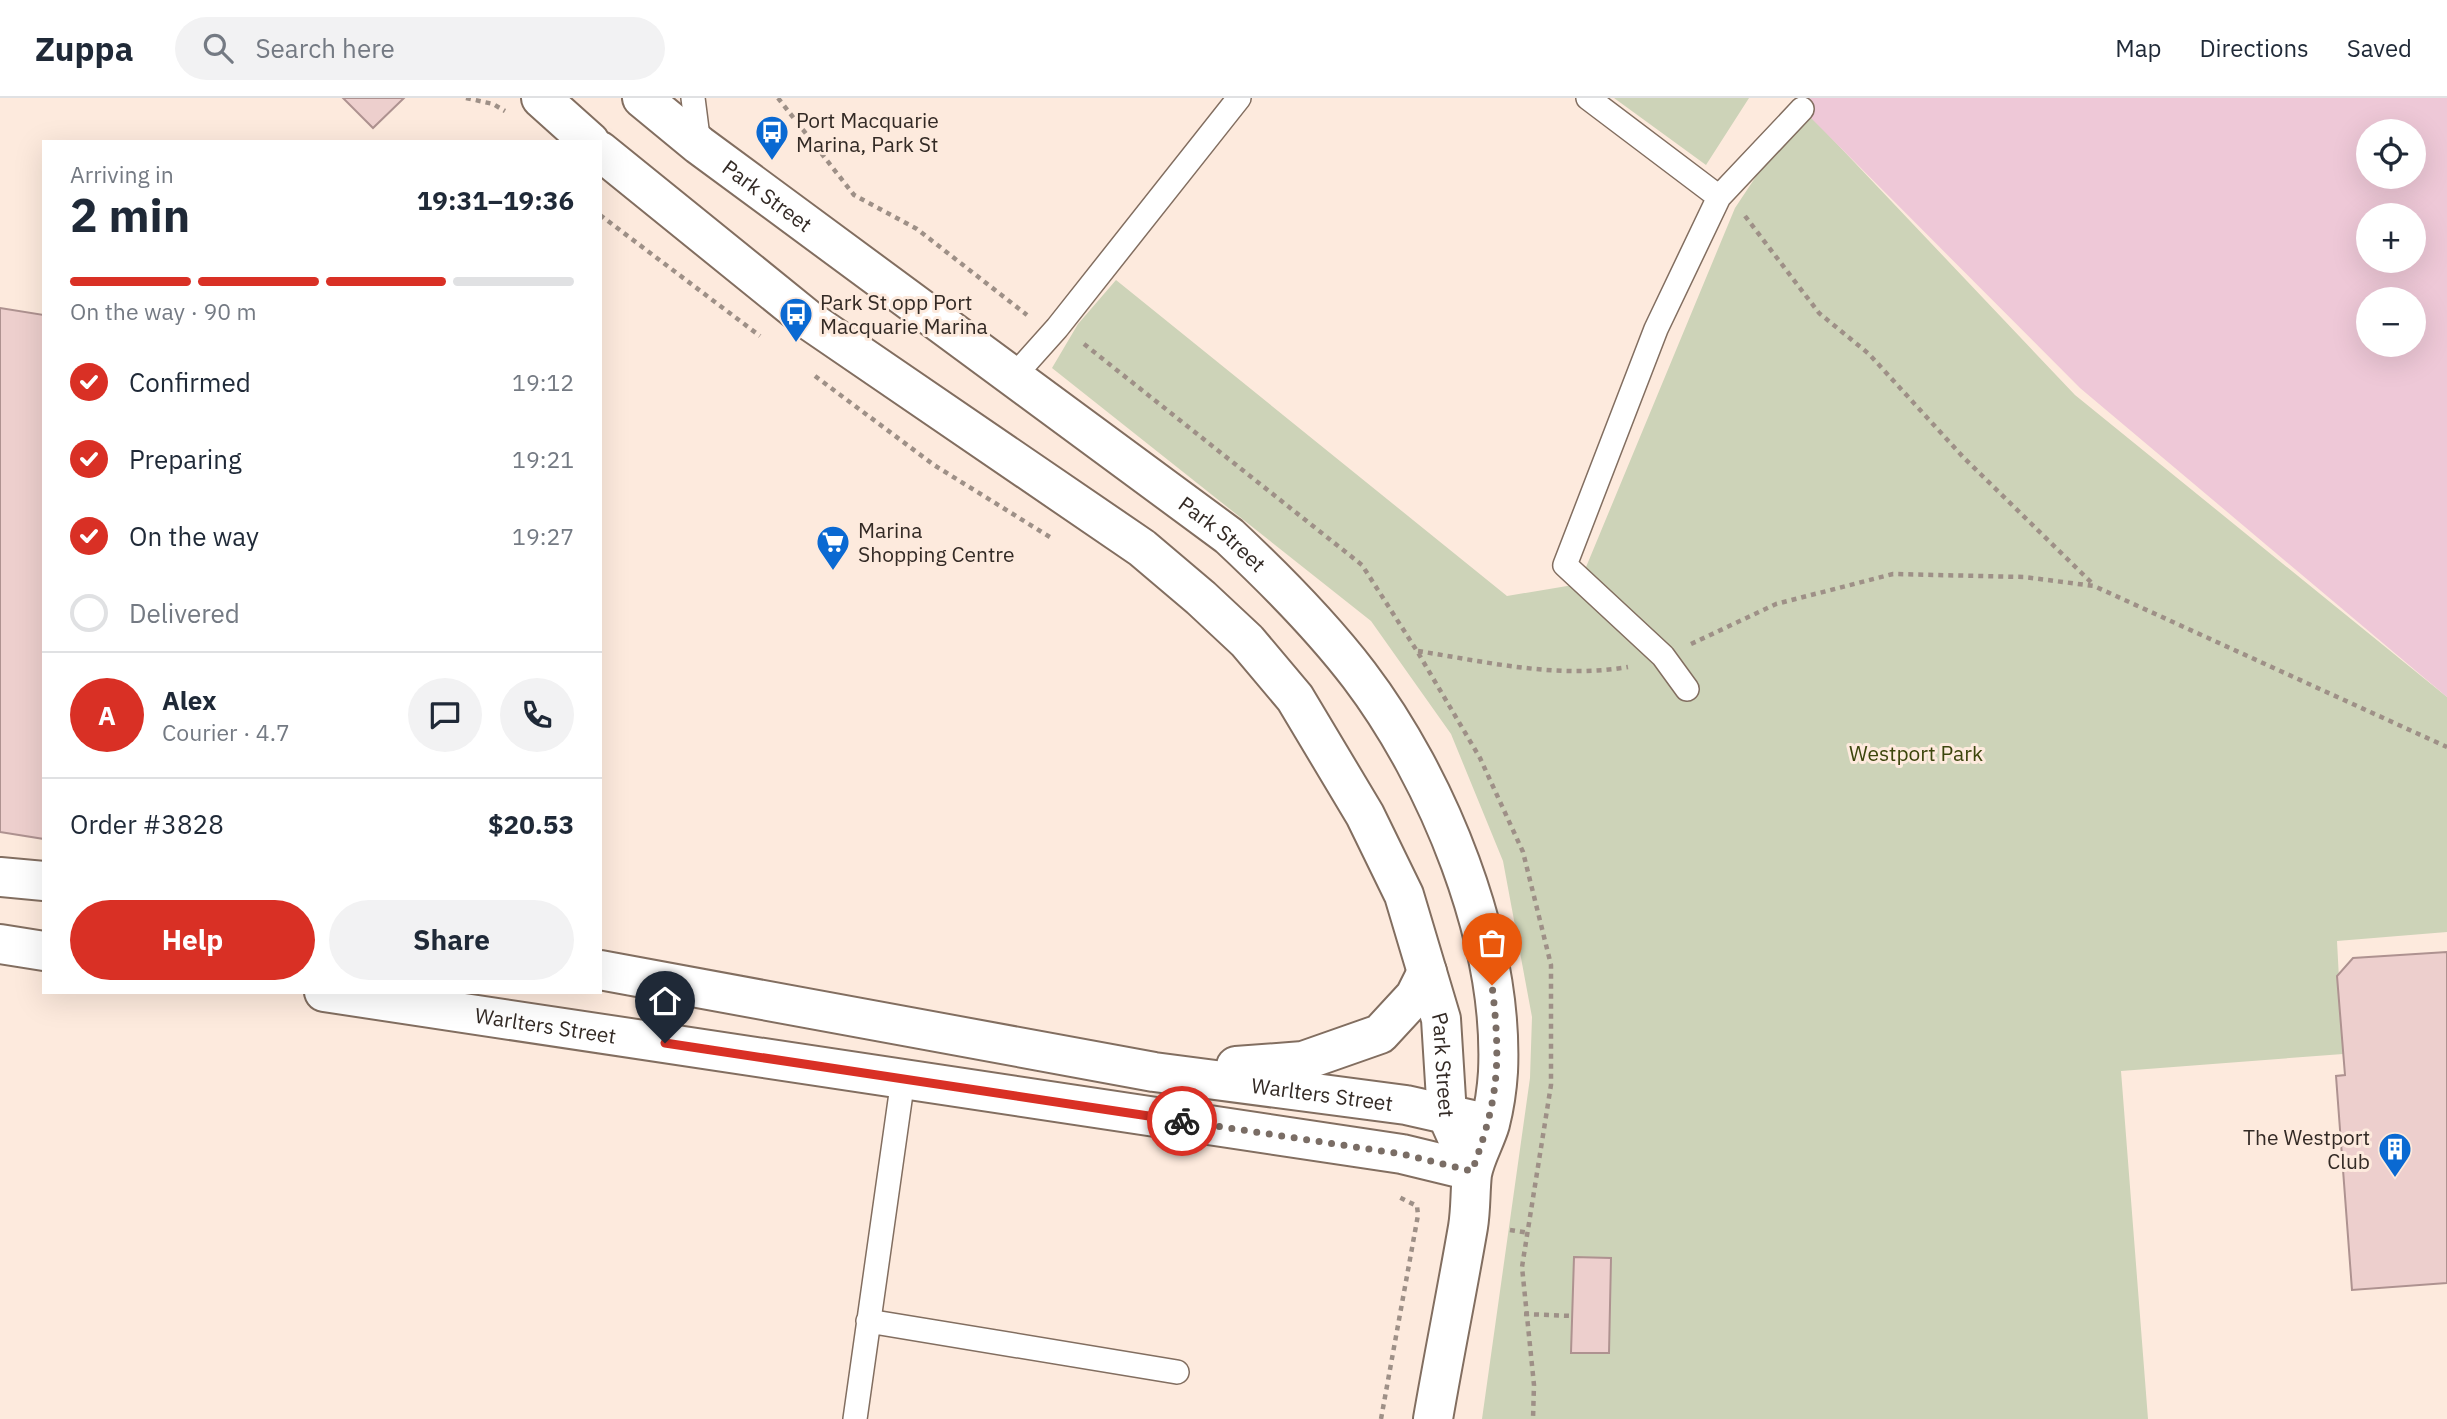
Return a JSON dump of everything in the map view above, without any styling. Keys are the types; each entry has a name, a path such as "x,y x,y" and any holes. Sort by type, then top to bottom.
{"street":[{"name":"Park Street","path":"642,98 699,145 1228,536 1288,593 1329,638 1374,698 1415,762 1460,864 1479,918 1489,962 1498,1051 1498,1074 1490,1123 1472,1171 1468,1223 1433,1419"},
{"path":"528,108 586,140"},
{"name":"Park Street","path":"602,153 810,321 1142,548 1247,641 1295,698 1365,815 1404,895 1441,1019 1447,1115 1472,1171"},
{"path":"0,877 42,881"},
{"path":"0,944 42,951"},
{"name":"Warlters Street","path":"602,970 1154,1072 1406,1105 1490,1123"},
{"name":"Warlters Street","path":"1154,1072 1303,1061 1380,1034 1415,996 1427,972"},
{"name":"Warlters Street","path":"337,994 1402,1154 1472,1171"}],"lane":[{"path":"692,98 699,145"},
{"path":"1014,376 1057,328 1239,98"},
{"path":"1588,98 1719,197"},
{"path":"1687,689 1663,656 1565,565 1656,329 1719,197 1802,109"},
{"path":"855,1419 903,1079"},
{"path":"868,1321 1177,1372"}],"path":[{"path":"466,98 528,108"},
{"path":"778,98 854,195 917,229 1028,315"},
{"path":"1719,197 1744,214 1819,313 1868,354 1964,458 2094,586"},
{"path":"602,217 767,341"},
{"path":"1082,342 1362,565 1417,650 1520,668 1592,673 1649,663 1776,604 1894,574 2024,577 2094,586 2447,747"},
{"path":"811,374 934,465 1063,545"},
{"path":"1381,1419 1418,1215 1417,1206 1398,1196 1398,1188"},
{"path":"1418,1215 1425,1216"},
{"path":"1510,1230 1529,1233"},
{"path":"1524,1314 1573,1315"}],"green space":[{"path":"1614,98 1749,98 1706,165"},
{"name":"Westport Park","path":"1802,107 2075,395 2447,697 2447,932 2337,941 2343,1054 2121,1071 2148,1419 1482,1419 1530,1078 1532,1017 1503,861 1451,734 1371,621 1052,368 1078,324 1116,280 1507,596 1579,584 1735,208"}],"shaded area":[{"path":"1796,98 2447,98 2447,697 2080,388 1802,109"}],"building":[{"path":"343,98 404,98 373,128"},
{"path":"0,308 42,315 42,839 0,832"},
{"name":"The Westport Club","path":"2447,952 2447,1283 2352,1290 2336,1076 2345,1075 2337,976 2353,958"},
{"path":"1574,1257 1611,1258 1609,1353 1571,1353"}],"way so far":[{"path":"1182,1121 1402,1154 1472,1171 1490,1123 1498,1074 1492,985"}],"place":[{"name":"Port Macquarie Marina, Park St","path":"772,162"},
{"name":"Park St opp Port Macquarie Marina","path":"796,344"},
{"name":"Marina Shopping Centre","path":"833,572"},
{"name":"The Westport Club","path":"2395,1179"}],"route":[{"path":"665,1043 1182,1121"}]}
